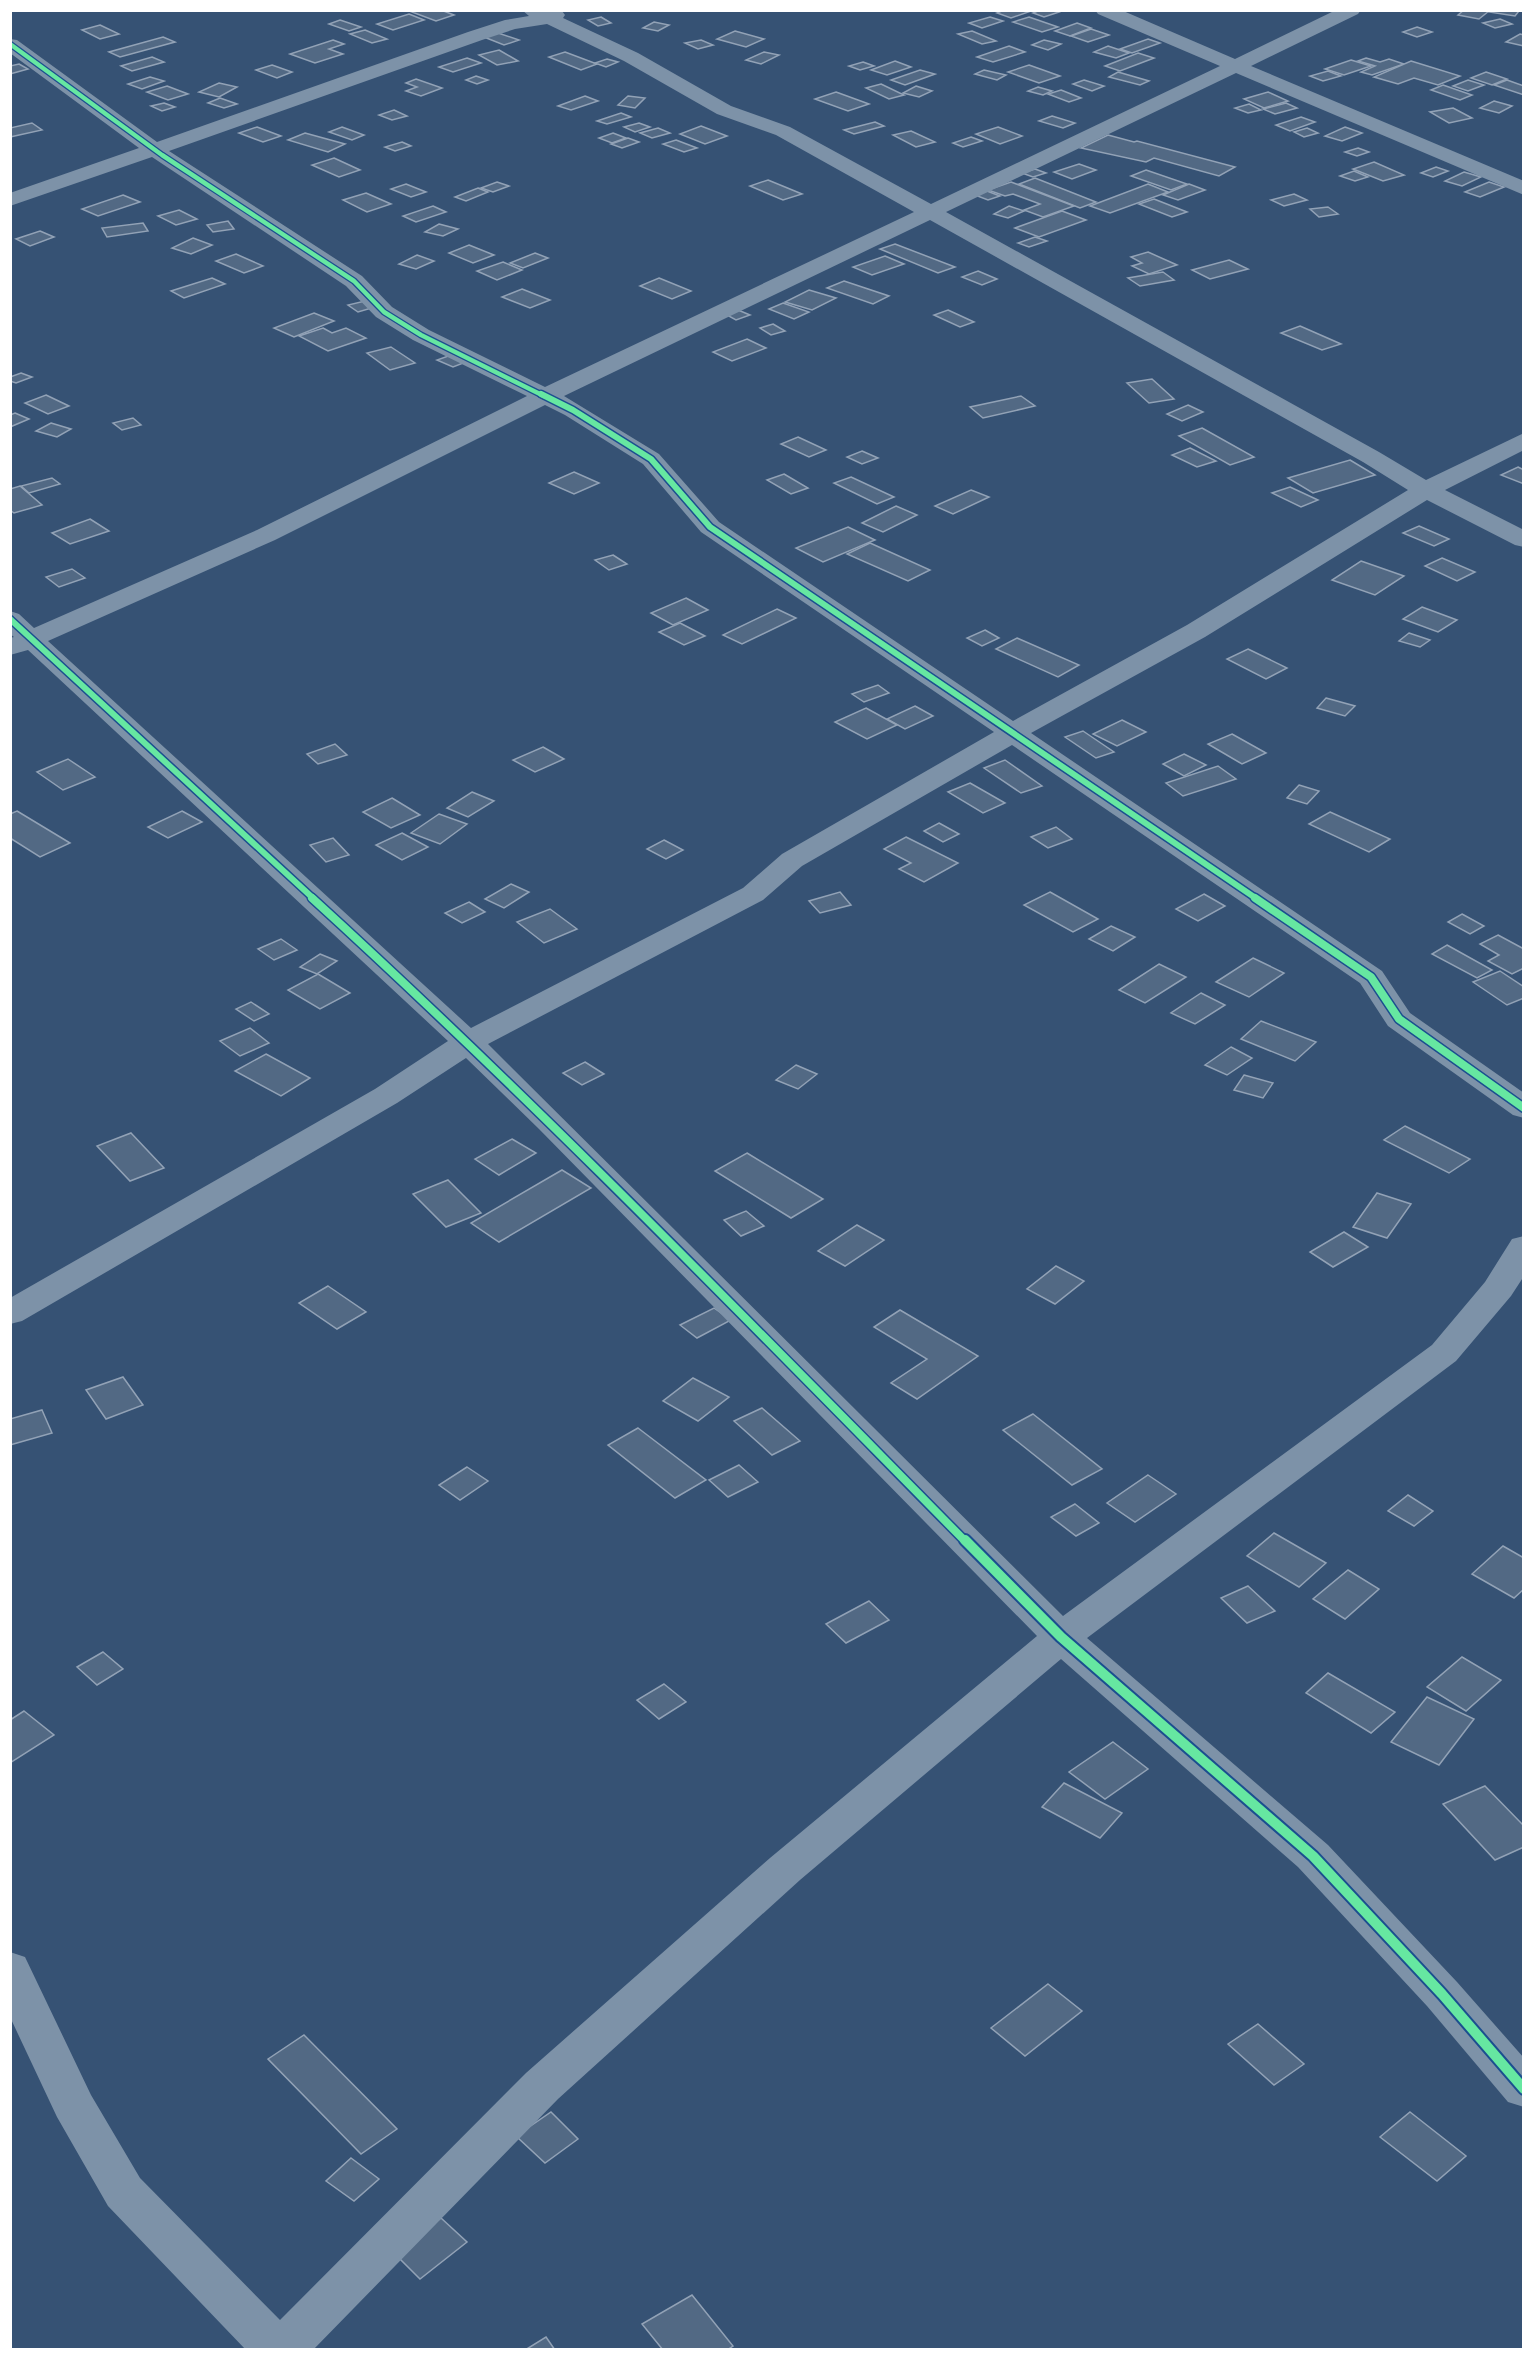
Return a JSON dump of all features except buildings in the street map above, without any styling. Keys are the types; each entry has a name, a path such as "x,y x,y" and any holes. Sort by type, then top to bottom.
{"street":[{"path":"10,201 475,36 539,15 568,10"},
{"path":"1104,10 1524,189"},
{"path":"1352,10 546,396 266,535 17,635 468,1042 1061,1637 1312,1856 1442,1994 1524,2090"},
{"path":"539,15 631,57 724,110 783,131 1371,457 1401,477 1524,540"},
{"path":"10,44 156,150 354,281 384,312 422,335 573,410 651,459 688,499 710,528 1371,976 1399,1019 1524,1108"},
{"path":"10,1313 386,1096 468,1042 753,894 792,860 1014,732 1197,631 1426,490 1524,440"},
{"path":"10,1969 73,2104 124,2192 279,2349 542,2086 785,1869 1061,1637 1444,1353 1499,1288 1524,1246"}],"cycle path":[{"path":"10,44 162,155 354,281 384,312 421,335 573,410 651,459 710,527 1371,977 1399,1019 1524,1108"},
{"path":"10,619 421,997 550,1122 1061,1637 1313,1856 1442,1994 1524,2089"}]}
